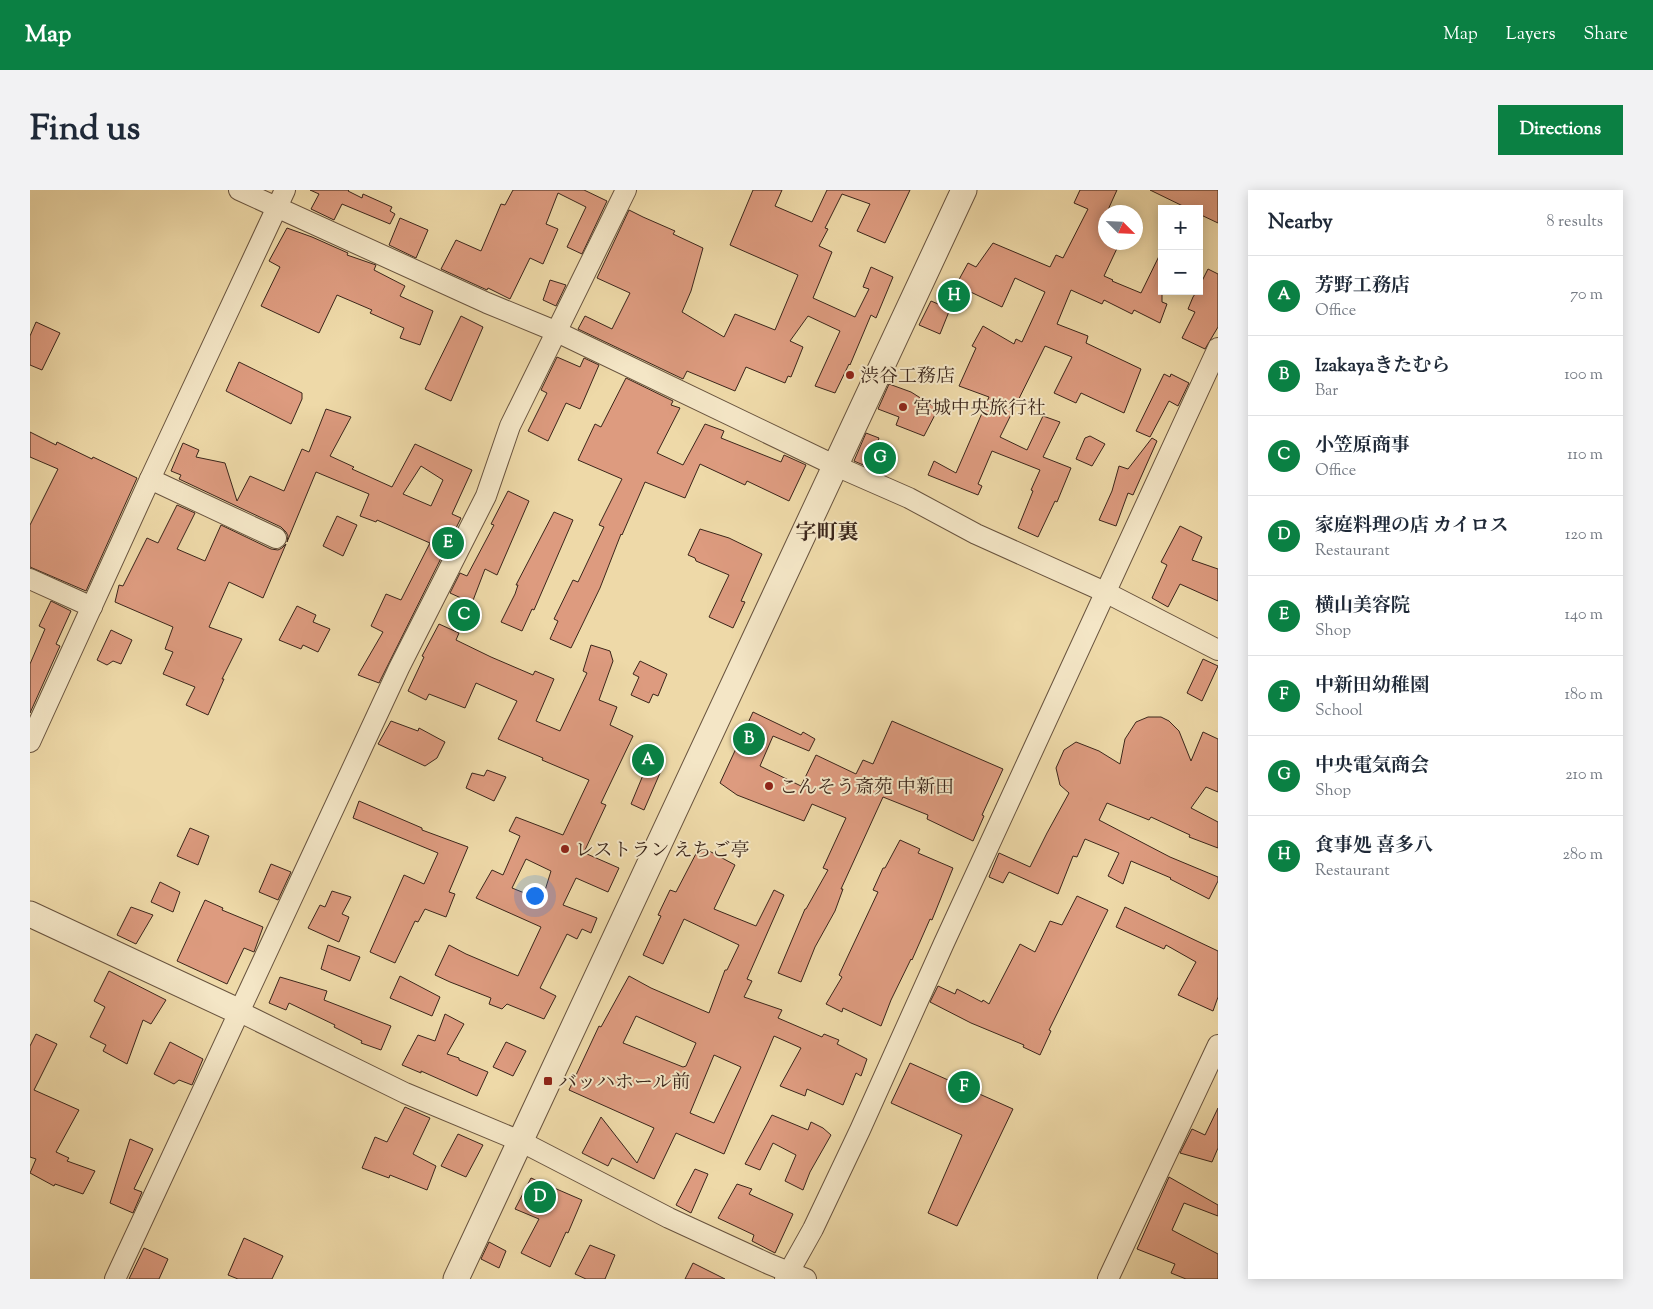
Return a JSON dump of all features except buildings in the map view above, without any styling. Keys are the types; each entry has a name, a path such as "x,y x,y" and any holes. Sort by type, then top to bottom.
{"street":[{"path":"239,190 281,199 487,303 555,331 836,466 909,498 976,534 1106,592 1218,650"},
{"path":"115,1279 399,668 486,496 510,426 555,331 626,190"},
{"path":"456,1279 964,190"},
{"path":"30,742 281,199"},
{"path":"30,914 240,1012 404,1093 520,1141 669,1218 793,1276 1218,348"},
{"path":"150,479 276,538"},
{"path":"30,579 92,607"},
{"path":"1108,1279 1218,1045"}],"place":[{"name":"食事処 喜多八","path":"954,296"},
{"name":"渋谷工務店","path":"850,375"},
{"name":"宮城中央旅行社","path":"903,407"},
{"name":"中央電気商会","path":"880,458"},
{"name":"横山美容院","path":"448,543"},
{"name":"小笠原商事","path":"464,615"},
{"name":"Izakayaきたむら","path":"749,739"},
{"name":"芳野工務店","path":"648,760"},
{"name":"こんそう斎苑 中新田","path":"769,786"},
{"name":"レストラン えちご亭","path":"565,849"},
{"name":"バッハホール前","path":"548,1081"},
{"name":"中新田幼稚園","path":"964,1087"},
{"name":"家庭料理の店 カイロス","path":"540,1197"}],"district":[{"name":"字町裏","path":"827,532"}]}
